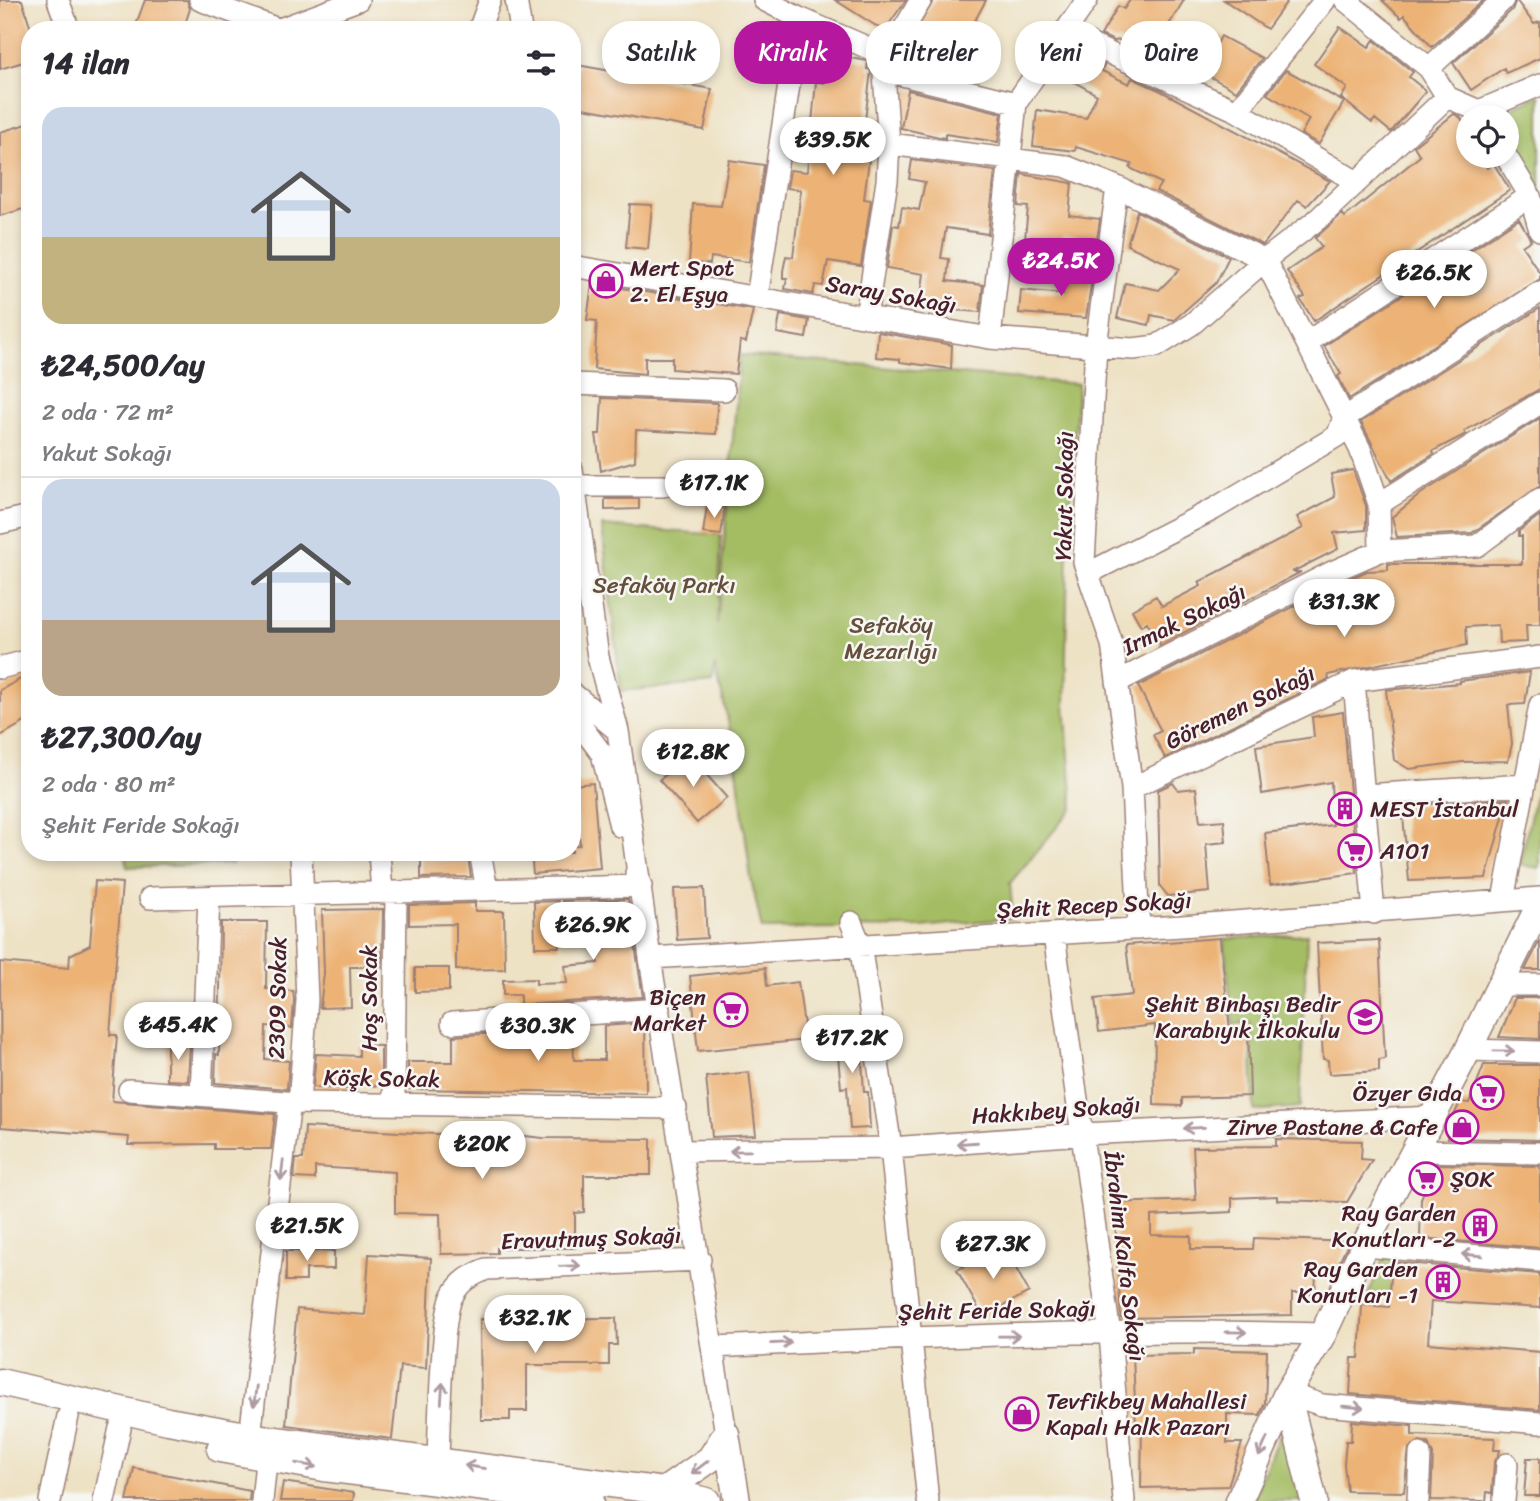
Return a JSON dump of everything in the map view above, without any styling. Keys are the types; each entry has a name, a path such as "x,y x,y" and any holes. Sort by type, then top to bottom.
{"main road":[{"path":"1239,1501 1287,1393 1324,1334 1364,1245 1468,1050 1540,904"},
{"path":"0,1382 261,1444 499,1495 590,1501"},
{"path":"1287,1393 1314,1501"},
{"path":"0,1400 120,1428 438,1461 664,1491 707,1501"},
{"path":"664,1491 710,1459 726,1434"},
{"path":"726,1434 737,1501"}],"street":[{"path":"58,0 66,21"},
{"path":"301,21 358,0"},
{"path":"482,21 490,0"},
{"path":"516,0 520,21"},
{"path":"764,0 793,10 866,46"},
{"path":"908,21 921,0"},
{"path":"1071,21 1087,0"},
{"path":"1237,111 1325,0"},
{"path":"1429,68 1503,0"},
{"path":"203,1 254,21"},
{"path":"1354,3 1429,68 1447,97 1463,105"},
{"path":"757,298 793,10"},
{"path":"1106,52 1237,111 1357,182"},
{"path":"866,317 887,181 889,144 887,84"},
{"path":"939,84 1016,103"},
{"path":"990,338 1012,160 1016,103 1029,84"},
{"path":"1499,105 1540,85"},
{"name":"Saray Sokağı","path":"581,268 990,338 1133,349 1157,346 1192,324 1357,182 1447,97"},
{"path":"889,144 1065,166 1117,187 1265,260 1360,449 1379,504 1380,551"},
{"path":"1513,168 1530,196 1540,230"},
{"name":"Yakut Sokağı","path":"1117,187 1096,346 1084,562 1112,644 1132,788 1139,929"},
{"path":"1307,342 1530,196"},
{"path":"1089,573 1214,509 1337,436 1344,418 1540,292"},
{"path":"581,384 724,390"},
{"path":"1379,504 1540,403"},
{"path":"581,486 663,486"},
{"name":"Irmak Sokağı","path":"1117,682 1332,572 1380,551 1477,546 1540,499"},
{"path":"0,523 21,518"},
{"path":"581,541 598,657 618,731 650,958 726,1434"},
{"name":"Göremen Sokağı","path":"1132,788 1354,681 1540,657"},
{"path":"0,668 21,662"},
{"path":"1354,681 1374,912"},
{"path":"581,700 618,731"},
{"path":"1503,900 1540,705"},
{"path":"581,731 602,754 623,836 641,886"},
{"path":"1364,795 1525,785"},
{"name":"2309 Sokak","path":"262,1501 261,1444 294,1102 307,1000 301,861"},
{"name":"Hoş Sokak","path":"381,861 389,893 394,1104"},
{"path":"482,861 487,890"},
{"path":"150,898 641,886"},
{"path":"201,1096 209,897"},
{"name":"Şehit Recep Sokağı","path":"650,958 1054,935 1540,898"},
{"path":"851,922 860,944 891,1148 928,1501"},
{"name":"İbrahim Kalfa Sokağı","path":"1054,935 1110,1335 1124,1501"},
{"path":"1501,985 1540,985"},
{"path":"453,1023 659,1009"},
{"path":"1468,1050 1540,1052"},
{"name":"Köşk Sokak","path":"129,1090 294,1102 676,1108"},
{"name":"Hakkıbey Sokağı","path":"683,1152 891,1148 1083,1134 1433,1117"},
{"path":"1415,1151 1540,1153"},
{"path":"1364,1245 1540,1261"},
{"name":"Eravutmuş Sokağı","path":"438,1461 446,1323 451,1297 465,1279 486,1269 700,1260"},
{"name":"Şehit Feride Sokağı","path":"713,1347 912,1338 1227,1331 1324,1334"},
{"path":"1287,1393 1322,1405 1540,1423"},
{"path":"50,1501 68,1416"},
{"path":"104,1501 120,1428"},
{"path":"1418,1501 1420,1454"},
{"path":"1504,1501 1507,1464"}],"green space":[{"path":"1540,95 1540,205 1519,164 1518,105"},
{"name":"Sefaköy Mezarlığı","path":"740,355 1078,384 1068,545 1065,705 1073,808 1010,883 1013,918 921,927 762,929 751,879 734,747 715,665 713,683 621,691 602,526 721,535 717,625"},
{"path":"1540,772 1540,865 1539,868 1520,865"},
{"path":"127,861 232,861 232,864 127,867"},
{"path":"1307,934 1300,1107 1254,1111 1251,1024 1233,1025 1224,939"},
{"path":"1384,1258 1393,1259 1390,1297 1367,1297"},
{"path":"1280,1433 1302,1501 1252,1501"}],"building":[{"path":"0,0 22,0 28,21 21,21 21,63 0,69"},
{"path":"145,0 187,0 190,9 186,21 137,21"},
{"path":"835,0 906,0 891,21 868,21"},
{"path":"934,0 986,0 975,21 921,21"},
{"path":"1130,0 1184,0 1171,21 1120,21 1120,40 1114,41 1106,37 1106,26 1118,6 1124,9"},
{"path":"1224,0 1288,0 1267,29"},
{"path":"1382,0 1484,0 1432,47 1404,15 1401,18"},
{"path":"1516,0 1534,24 1540,22 1540,58 1506,73 1504,68 1471,90 1453,63 1512,10"},
{"path":"1340,27 1369,47 1374,40 1413,72 1409,77 1426,91 1391,132 1375,119 1372,123 1341,98 1347,88 1314,64"},
{"path":"1222,37 1262,58 1236,91 1222,83"},
{"path":"852,58 866,61 866,84 869,84 865,121 874,121 864,199 871,200 861,266 828,261 823,286 815,285 813,294 785,289 787,278 783,278 786,256 793,257 801,190 787,188 790,170 807,172 816,84 852,84"},
{"path":"581,66 602,69 602,84 684,84 712,89 704,130 581,108"},
{"path":"1286,70 1344,102 1319,144 1301,134 1309,119 1267,94"},
{"path":"1106,73 1120,80 1120,84 1146,84 1330,181 1307,206 1298,200 1263,245 1156,191 1161,183 1130,168 1132,164 1076,147 1075,151 1033,146 1037,110 1086,118 1097,95 1078,84 1106,84"},
{"path":"908,90 1002,113 998,142 945,134 945,138 901,128"},
{"path":"1454,114 1456,168 1496,168 1510,190 1314,321 1300,299 1305,297 1287,271 1322,247 1315,238 1342,214 1345,217 1420,156 1414,146"},
{"path":"21,126 21,210 0,216 0,132"},
{"path":"729,160 764,165 749,262 711,257 710,264 689,263 693,204 721,206"},
{"path":"912,160 995,171 988,234 946,228 941,258 949,259 947,281 983,285 980,312 953,310 954,305 920,301 924,274 887,268 893,225 899,226 902,207 919,210 925,182 909,179"},
{"path":"1021,174 1072,183 1069,215 1100,219 1097,239 1062,235 1061,245 1025,239 1028,207 1018,206"},
{"path":"630,204 652,205 648,249 626,247"},
{"path":"1137,211 1229,257 1216,283 1174,320 1151,315 1149,325 1117,318 1125,283 1159,290 1180,269 1127,245"},
{"path":"1519,219 1531,240 1522,246 1540,273 1540,279 1349,399 1338,376 1341,374 1324,346"},
{"path":"1066,269 1093,272 1086,318 1019,313 1021,290 1063,294"},
{"path":"592,283 753,310 746,342 740,341 736,374 672,369 672,358 645,358 645,374 594,369 597,321 587,320"},
{"path":"1540,308 1540,389 1464,431 1466,434 1433,451 1434,454 1391,481 1361,422"},
{"path":"780,315 809,320 806,338 777,333"},
{"path":"878,332 952,345 951,369 876,357"},
{"path":"602,398 717,403 716,434 636,430 635,461 601,471 596,434 600,434"},
{"path":"1540,418 1540,486 1472,533 1397,537 1392,517 1422,493"},
{"path":"1353,470 1366,506 1366,530 1334,533 1338,549 1292,572 1301,572 1160,645 1147,622 1141,626 1132,610 1156,596 1162,606 1201,586 1199,582 1303,528 1297,517 1335,497 1331,474"},
{"path":"605,499 639,499 639,509 605,510"},
{"path":"707,506 725,508 721,535 703,533"},
{"path":"1540,515 1540,625 1526,625 1527,642 1499,643 1498,625 1466,627 1467,645 1328,675 1329,679 1165,758 1153,735 1161,731 1138,686 1338,584 1367,571 1388,570 1388,564 1522,564 1522,536 1519,536 1519,531"},
{"path":"1530,672 1525,704 1508,705 1512,744 1508,761 1463,762 1409,769 1394,760 1386,690 1460,683"},
{"path":"21,679 21,724 0,736 0,690"},
{"name":"MEST İstanbul","path":"1343,712 1357,873 1270,885 1265,833 1333,825 1331,782 1262,794 1256,746 1314,737 1312,717"},
{"path":"690,756 727,798 697,823 659,780"},
{"path":"593,783 600,868 533,874 532,861 581,861 581,784"},
{"path":"1173,783 1178,790 1196,788 1200,822 1224,820 1226,842 1206,844 1210,892 1168,896 1160,886 1158,790"},
{"path":"1508,799 1486,878 1409,881 1402,806"},
{"path":"421,861 468,861 471,877 421,878"},
{"path":"95,881 122,883 110,1035 117,1035 112,1101 275,1114 271,1149 214,1149 214,1144 128,1145 129,1137 1,1127 0,962 69,968 70,955 90,945"},
{"path":"704,888 707,938 677,940 674,889"},
{"path":"628,899 643,997 520,1005 520,995 503,995 503,980 536,979 536,984 567,983 565,966 598,963 592,908 563,909 562,901"},
{"path":"558,901 559,947 535,947 534,902"},
{"path":"475,903 475,911 504,911 505,969 456,970 456,924 409,925 409,905"},
{"path":"383,909 382,967 350,967 351,1007 320,1008 324,973 322,910"},
{"path":"221,922 267,922 266,989 293,991 294,1000 292,1028 266,1026 265,1059 289,1061 287,1089 215,1083 216,1054 219,1055"},
{"path":"1220,938 1230,1029 1248,1029 1250,1096 1182,1098 1182,1106 1154,1105 1155,1025 1099,1032 1095,999 1132,995 1126,945"},
{"name":"Şehit Binbaşı Bedir Karabıyık İlkokulu","path":"1379,940 1385,1059 1379,1060 1379,1071 1329,1074 1328,1060 1323,1059 1317,943"},
{"path":"1540,940 1540,970 1525,970"},
{"path":"415,968 449,968 449,991 415,992"},
{"name":"Biçen Market","path":"765,968 767,986 798,982 806,1040 698,1051 690,976"},
{"path":"1515,998 1540,998 1540,1039 1499,1037"},
{"path":"856,1022 864,1092 868,1092 870,1128 850,1129 847,1087 841,1088 835,1023"},
{"path":"645,1023 646,1093 408,1089 408,1062 453,1062 453,1036 573,1028 574,1060 604,1060 604,1026"},
{"path":"167,1045 190,1045 188,1081 167,1080"},
{"path":"359,1045 381,1046 381,1086 357,1085 357,1089 313,1087 316,1054 359,1056"},
{"path":"1484,1065 1540,1065 1540,1140 1447,1138 1448,1129 1460,1102 1469,1103"},
{"path":"749,1072 756,1135 712,1137 706,1077"},
{"path":"305,1127 455,1135 455,1143 490,1143 490,1132 543,1138 651,1139 651,1175 584,1175 584,1212 575,1213 575,1248 497,1248 497,1253 441,1254 440,1214 395,1213 395,1172 315,1167 315,1179 294,1178 296,1159 303,1159"},
{"path":"1276,1139 1362,1141 1361,1159 1372,1160 1347,1202 1277,1200 1277,1196 1232,1198 1232,1212 1151,1216 1151,1235 1191,1236 1191,1249 1253,1249 1254,1238 1349,1242 1333,1275 1316,1274 1315,1293 1292,1293 1292,1315 1121,1318 1114,1203 1196,1200 1193,1147 1276,1146"},
{"path":"1434,1164 1540,1166 1540,1248 1420,1238 1421,1199"},
{"path":"1003,1245 1029,1292 983,1317 957,1270"},
{"path":"286,1251 334,1251 334,1269 306,1269 306,1281 286,1281"},
{"path":"369,1254 431,1258 426,1368 400,1366 392,1439 286,1425 297,1309 365,1315"},
{"path":"1392,1262 1540,1274 1540,1308 1431,1301 1428,1343 1540,1352 1540,1410 1350,1394 1352,1358 1359,1358 1362,1305 1389,1307"},
{"path":"616,1318 617,1345 609,1345 609,1365 527,1365 527,1411 510,1411 510,1420 481,1420 480,1319"},
{"path":"1194,1349 1267,1351 1265,1403 1260,1415 1227,1414 1227,1443 1242,1443 1228,1486 1141,1488 1142,1426 1136,1426 1133,1355 1194,1354"},
{"path":"1352,1421 1412,1426 1412,1435 1495,1438 1494,1450 1500,1450 1494,1463 1492,1493 1487,1492 1486,1501 1431,1500 1433,1454 1428,1443 1420,1441 1409,1448 1404,1492 1347,1491 1344,1464 1346,1441 1351,1441"},
{"path":"1527,1458 1540,1458 1540,1496 1524,1496"},
{"path":"134,1468 250,1491 249,1501 127,1501"},
{"path":"283,1482 354,1493 353,1501 280,1501"}],"place":[{"name":"Mert Spot 2. El Eşya","path":"606,281"},
{"name":"MEST İstanbul","path":"1345,809"},
{"name":"A101","path":"1355,851"},
{"name":"Biçen Market","path":"731,1010"},
{"name":"Şehit Binbaşı Bedir Karabıyık İlkokulu","path":"1365,1017"},
{"name":"Özyer Gıda","path":"1487,1093"},
{"name":"Zirve Pastane & Cafe","path":"1462,1127"},
{"name":"ŞOK","path":"1426,1179"},
{"name":"Ray Garden Konutları -2","path":"1480,1226"},
{"name":"Ray Garden Konutları -1","path":"1443,1282"},
{"name":"Tevfikbey Mahallesi Kapalı Halk Pazarı","path":"1022,1414"}],"park label":[{"name":"Sefaköy Parkı","path":"664,585"}]}
